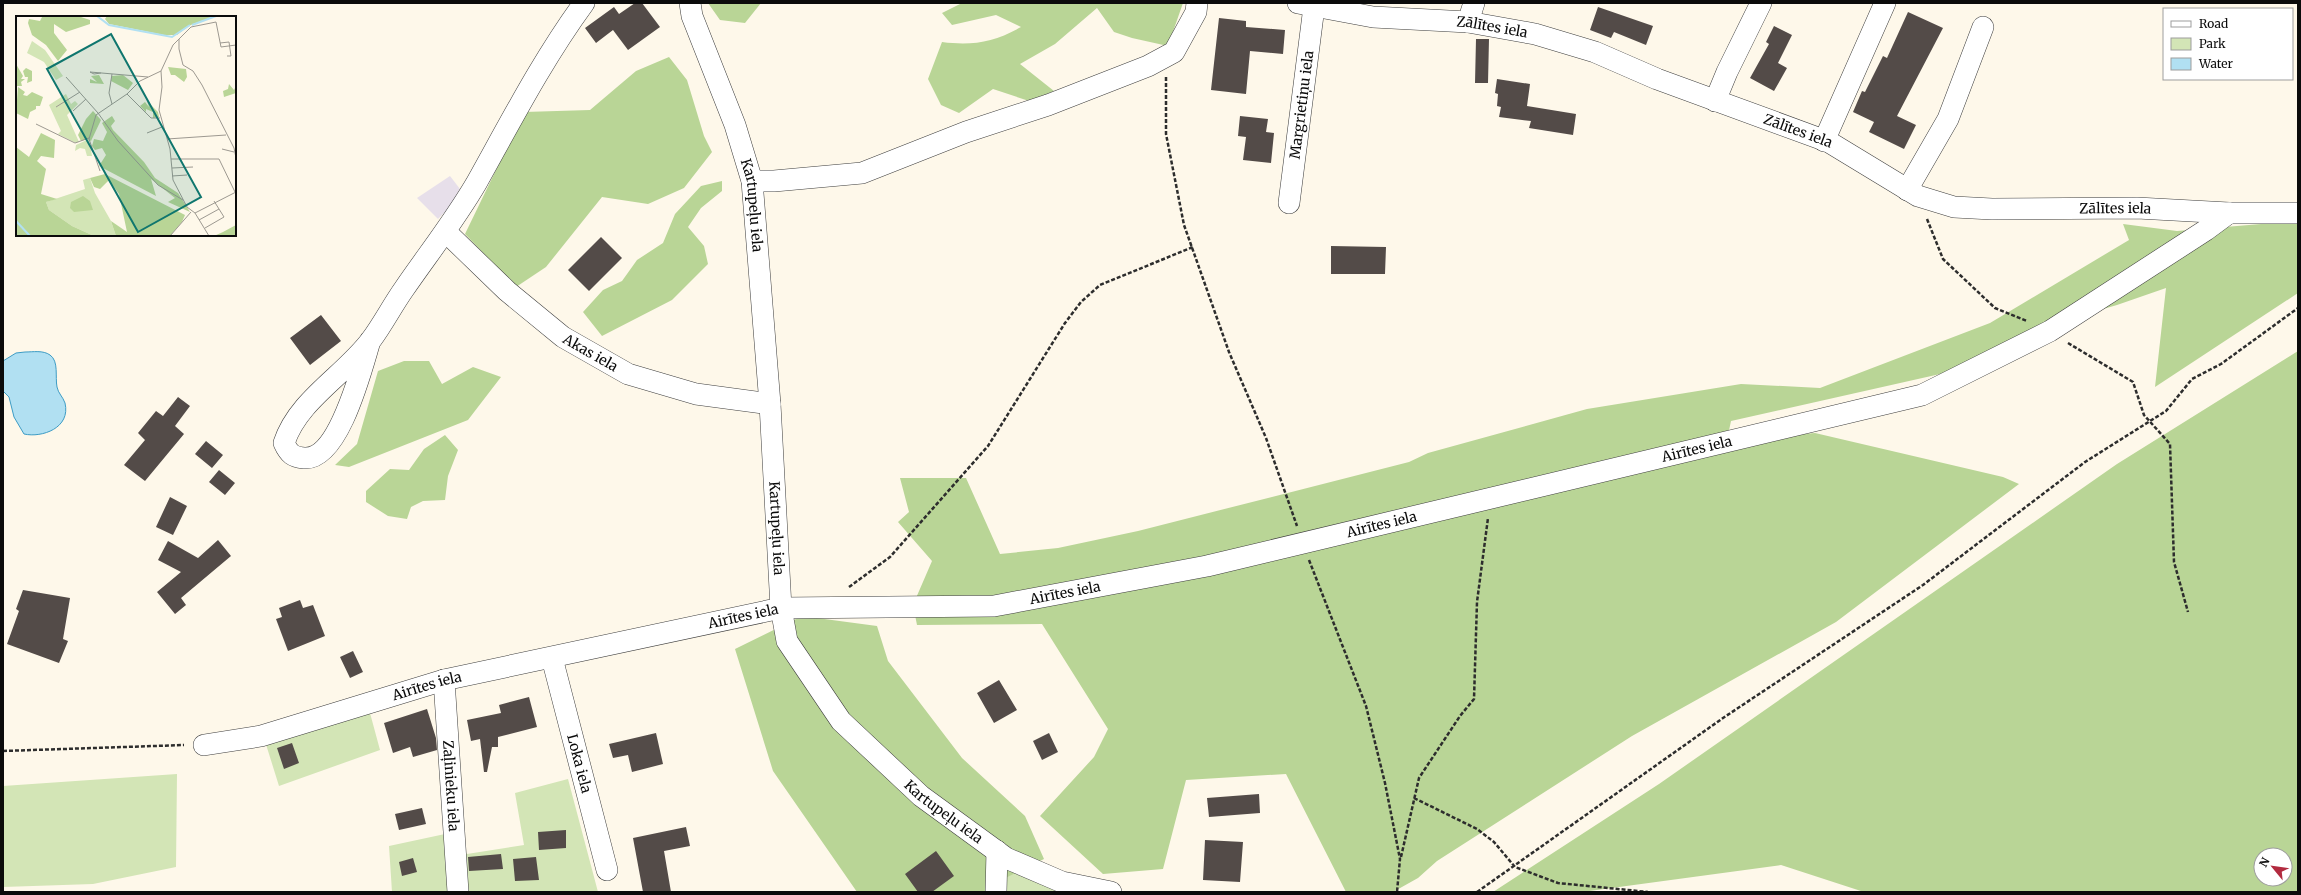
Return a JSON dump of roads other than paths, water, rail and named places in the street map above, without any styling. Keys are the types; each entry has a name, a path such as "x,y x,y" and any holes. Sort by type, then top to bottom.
{"street":[{"path":"370,341 341,426 318,455 307,458 296,457 288,453 284,443 287,433 317,393 370,341 404,290 446,232 476,183 539,71 561,35 584,3"},
{"name":"Kartupeļu iela","path":"690,3 692,16 734,125 752,180 770,404 781,608 787,641 841,721 921,796 1006,858 1062,882 1111,892"},
{"path":"752,180 774,181 862,173 966,132 1048,105 1161,59 1174,52 1196,12 1197,3"},
{"path":"1715,101 1727,72 1762,3"},
{"path":"1824,141 1885,3"},
{"name":"Zālītes iela","path":"1306,5 1373,17 1471,13 1595,52 1715,101 1824,141 1912,193 1954,207 1992,209 2137,208 2229,213 2298,213"},
{"name":"Margrietiņu iela","path":"1289,203 1306,5"},
{"path":"1912,193 1948,118 1984,28"},
{"name":"Airītes iela","path":"204,745 261,736 444,680 781,608 994,606 1207,566 1922,395 2050,331 2206,230 2229,213"},
{"name":"Akas iela","path":"446,232 507,291 563,337 628,374 696,394 770,404"},
{"name":"Loka iela","path":"552,658 607,870"},
{"name":"Zaļinieku iela","path":"444,680 458,892"},
{"path":"996,892 997,851"}],"water":[{"path":"44,352 50,355 55,361 56,383 65,403 66,412 64,419 59,425 46,433 31,435 24,434 14,417 9,397 3,391 3,361 16,353"}]}
